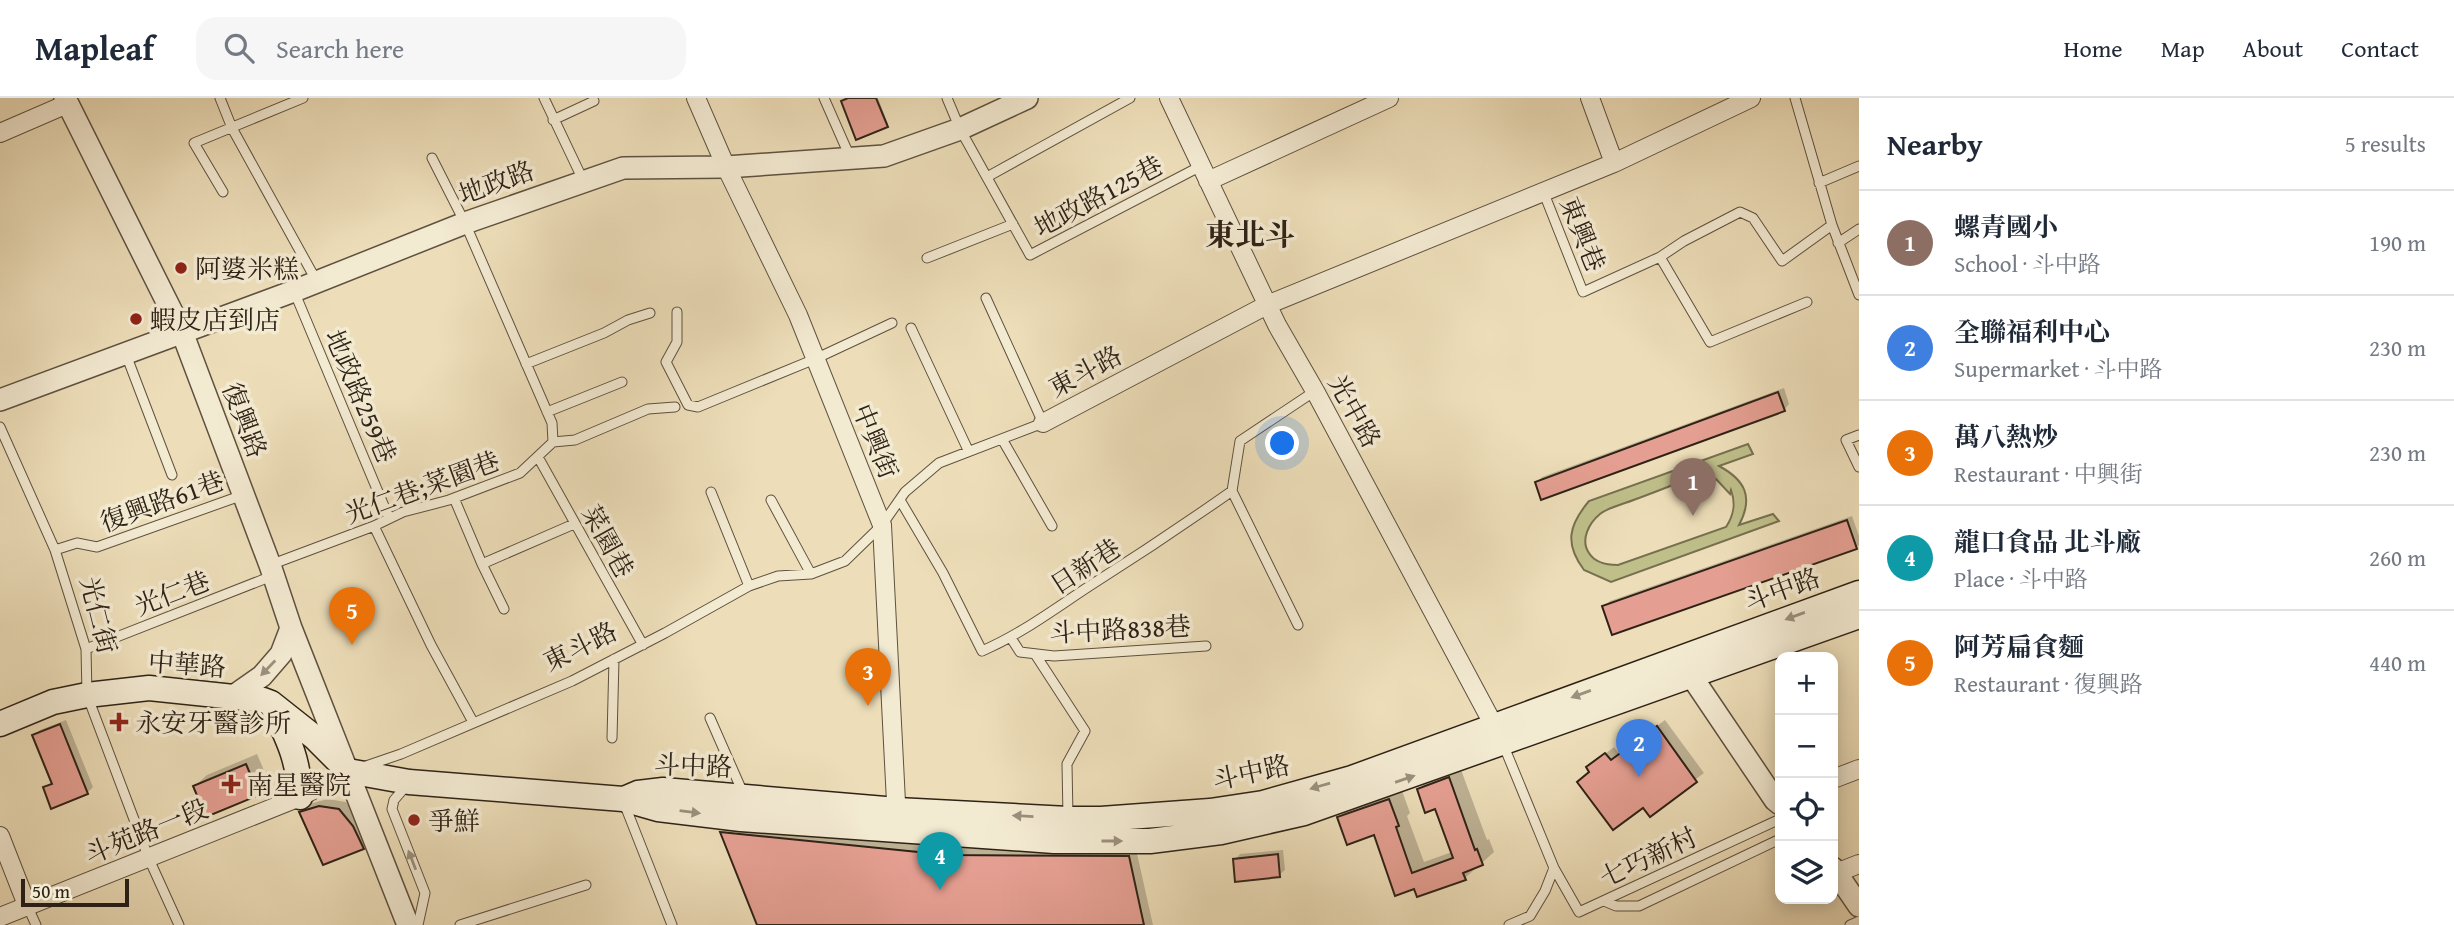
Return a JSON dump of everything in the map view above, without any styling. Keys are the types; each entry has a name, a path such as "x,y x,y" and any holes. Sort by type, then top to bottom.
{"main road":[{"name":"斗中路","path":"1687,667 1859,593"},
{"name":"斗中路","path":"348,771 409,782 623,799 658,809 743,808 897,820 1055,841 1150,841 1221,832 1304,813 1355,787 1687,667 1859,616"},
{"name":"中華路","path":"0,724 53,702 87,695 149,688 232,697 271,703 314,737 348,771"},
{"path":"271,703 293,750 299,773 300,797"},
{"name":"斗中路","path":"897,820 1068,819 1210,811 1355,787"}],"street":[{"name":"中興街","path":"696,98 726,167 798,315 882,525 897,820"},
{"name":"地政路","path":"2,394 182,332 465,223 623,168 726,167 884,156 960,129 1027,98"},
{"name":"光中路","path":"1169,98 1267,305 1499,735"},
{"path":"1204,174 1389,98"},
{"path":"1590,98 1614,163"},
{"name":"東斗路","path":"1043,423 1267,305 1614,163 1751,98"},
{"path":"0,133 66,101"},
{"name":"復興路","path":"66,101 182,332 272,570 291,628 408,925"},
{"path":"232,697 262,676 281,654 291,628"},
{"path":"1687,667 1775,799"},
{"path":"1836,778 1859,769"},
{"name":"斗苑路一段","path":"0,917 300,797 348,771"},
{"path":"0,836 27,905"},
{"path":"1838,869 1859,864"},
{"path":"1838,876 1859,906"}],"lane":[{"path":"220,98 232,128 317,282"},
{"path":"223,192 194,143 303,98"},
{"path":"544,98 583,180"},
{"path":"824,98 850,159"},
{"name":"地政路125巷","path":"947,98 960,129 1030,256 1204,174"},
{"path":"987,177 1130,98"},
{"path":"1795,98 1832,225 1859,295"},
{"path":"553,120 594,101"},
{"path":"432,158 465,223 552,423 553,442 575,440 648,409 675,407"},
{"path":"1819,183 1859,166"},
{"name":"東興巷","path":"1543,191 1583,292 1660,257 1740,212 1753,218 1782,261 1832,225"},
{"path":"927,258 1013,224"},
{"path":"1838,243 1859,229"},
{"path":"1660,257 1710,342 1807,302"},
{"name":"地政路259巷","path":"294,291 388,517"},
{"path":"986,298 1043,423"},
{"path":"677,312 677,342 666,362 688,405 698,407 815,359 892,323"},
{"path":"526,364 650,313"},
{"path":"911,328 968,450"},
{"path":"125,352 172,475"},
{"path":"547,412 622,382"},
{"path":"1298,625 1232,491 1240,441 1315,391"},
{"name":"東斗路","path":"348,771 401,754 572,681 749,586 778,576 811,574 845,561 882,525 905,492 939,463 1043,423"},
{"name":"光仁街","path":"0,427 55,550 86,649 87,695 149,859 179,925"},
{"path":"1859,435 1846,440 1859,467"},
{"path":"1002,439 1052,526"},
{"name":"光仁巷;菜園巷","path":"272,570 374,526 388,517 454,498 520,473 553,442"},
{"name":"菜園巷","path":"538,457 643,645"},
{"name":"日新巷","path":"900,500 943,573 982,651 1011,638 1150,550 1232,491"},
{"path":"711,492 749,586"},
{"name":"復興路61巷","path":"55,550 77,542 97,547 243,495"},
{"path":"454,498 504,609"},
{"path":"771,500 811,574"},
{"path":"482,564 574,524"},
{"path":"374,526 473,722"},
{"name":"光仁巷","path":"86,649 272,570"},
{"name":"斗中路838巷","path":"1011,638 1020,652 1054,656 1206,646"},
{"name":"斗中路838巷","path":"1035,654 1084,731 1068,764 1068,819"},
{"path":"612,738 614,659"},
{"path":"710,718 743,808"},
{"path":"1499,735 1554,869 1530,916 1509,925"},
{"path":"409,782 394,800 393,809 425,893 418,925"},
{"path":"623,799 672,925"},
{"name":"七巧新村","path":"1554,869 1579,912 1775,807"},
{"path":"1604,901 1616,906 1639,906 1776,841"},
{"path":"460,925 586,885"},
{"path":"27,905 36,925"},
{"path":"1850,925 1859,921"}],"green space":[{"path":"1748,444 1753,454 1719,466 1735,477 1744,490 1746,506 1739,525 1773,514 1779,521 1611,582 1584,570 1574,551 1573,526 1589,501","holes":["1693,477 1716,479 1730,494 1731,490 1733,495 1733,509 1726,527 1618,565 1602,563 1586,548 1587,532 1602,512"]}],"building":[{"path":"848,98 876,98 888,127 856,140 841,101"},
{"path":"1778,392 1785,411 1541,500 1535,482"},
{"path":"1847,520 1857,549 1612,635 1602,606"},
{"path":"60,724 88,794 51,809 43,787 52,784 32,735"},
{"path":"1657,726 1697,782 1650,817 1643,808 1613,830 1577,782 1589,772 1586,767 1605,753 1611,760"},
{"name":"南星醫院","path":"246,764 259,795 206,817 193,786"},
{"path":"1449,777 1483,865 1463,873 1466,880 1417,897 1414,889 1395,896 1374,835 1347,845 1337,817 1389,799 1412,873 1453,858 1435,809 1425,813 1417,789"},
{"path":"319,806 339,809 353,826 364,849 323,865 299,812"},
{"path":"720,832 948,855 1129,856 1144,925 757,925"},
{"path":"1278,854 1280,877 1235,882 1233,859"}],"place":[{"name":"阿婆米糕","path":"181,268"},
{"name":"蝦皮店到店","path":"136,319"},
{"name":"螺青國小","path":"1693,516"},
{"name":"阿芳扁食麵","path":"352,645"},
{"name":"萬八熱炒","path":"868,706"},
{"name":"永安牙醫診所","path":"119,722"},
{"name":"全聯福利中心","path":"1639,777"},
{"name":"南星醫院","path":"231,784"},
{"name":"爭鮮","path":"414,820"},
{"name":"龍口食品 北斗廠","path":"940,890"}],"district":[{"name":"東北斗","path":"1250,234"}]}
